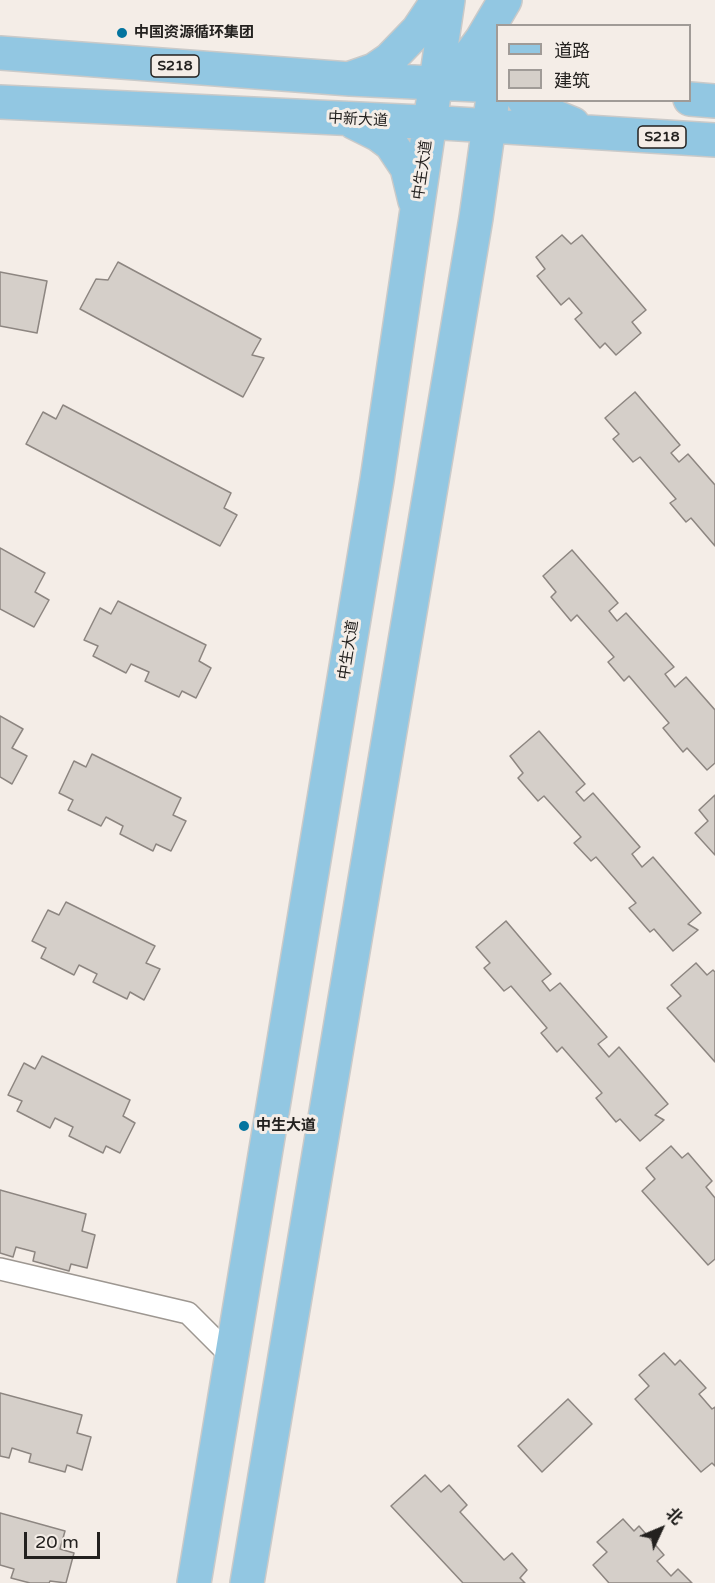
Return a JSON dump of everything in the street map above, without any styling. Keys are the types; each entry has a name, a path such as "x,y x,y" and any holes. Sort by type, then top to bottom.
{"main road":[{"path":"350,79 374,70 390,59 418,30 438,0"},
{"name":"中生大道","path":"194,1583 377,480 448,0"},
{"path":"459,0 463,24 493,74"},
{"path":"502,24 507,0"},
{"path":"504,24 507,0"},
{"path":"514,0 519,24"},
{"name":"中新大道","path":"0,53 350,79 432,102 489,126 715,140"},
{"path":"247,1583 476,218 496,58"},
{"name":"中新大道","path":"0,102 345,119 432,102 493,74"},
{"path":"691,99 715,101"},
{"path":"432,102 467,167 476,218"},
{"path":"528,102 566,122 609,134"},
{"path":"345,119 379,135 391,144 407,168 412,182 416,215"}],"street":[{"path":"0,1269 188,1313 231,1357"}],"building":[{"path":"562,235 571,244 582,235 646,310 632,322 641,333 616,355 605,343 600,348 575,319 582,313 569,298 561,305 537,276 545,269 536,257"},
{"path":"118,262 261,339 252,355 264,358 243,397 80,309 96,279 108,280"},
{"path":"0,272 47,281 37,333 0,326"},
{"path":"635,392 680,445 671,453 679,462 688,454 715,485 715,546 691,518 686,522 670,503 676,499 640,457 633,462 613,439 619,434 605,418"},
{"path":"63,405 231,493 224,508 237,515 220,546 26,444 43,412 56,419"},
{"path":"0,548 45,573 35,592 49,600 34,627 0,609"},
{"path":"572,550 618,603 609,611 617,621 626,613 674,667 665,674 675,687 686,677 715,710 715,763 707,770 687,748 683,752 663,728 669,723 629,676 624,681 608,662 614,657 577,615 571,621 551,597 556,592 543,576"},
{"path":"118,601 206,645 199,661 211,668 196,698 182,691 179,697 145,681 149,672 131,664 126,673 93,656 98,646 84,640 100,608 111,614"},
{"path":"0,716 23,729 12,748 27,756 12,784 0,777"},
{"path":"539,731 585,784 576,792 584,801 593,793 640,847 632,854 642,867 653,857 701,913 688,924 698,930 673,951 654,929 650,932 629,908 636,903 596,857 591,861 574,843 581,837 544,796 538,801 518,778 523,773 510,756"},
{"path":"92,754 181,798 173,815 186,821 171,851 156,844 153,851 120,834 123,826 106,817 101,826 68,810 73,800 59,793 74,761 86,767"},
{"path":"715,795 715,855 695,833 708,821 699,810"},
{"path":"66,902 155,946 146,963 160,969 144,1000 130,992 127,999 93,982 97,974 79,965 74,975 41,958 46,948 32,941 48,910 59,915"},
{"path":"506,921 551,974 542,981 550,991 560,983 607,1037 598,1044 609,1057 619,1047 668,1104 655,1115 664,1120 640,1141 620,1119 616,1122 596,1098 602,1093 562,1047 557,1052 541,1033 547,1028 511,986 504,991 484,968 490,963 476,947"},
{"path":"696,963 707,975 713,970 715,972 715,1062 667,1008 681,996 671,985"},
{"path":"42,1056 130,1100 123,1116 135,1123 120,1153 106,1146 103,1153 69,1136 73,1127 55,1118 50,1128 17,1111 22,1101 8,1095 24,1063 35,1069"},
{"path":"671,1146 682,1158 688,1153 712,1181 706,1187 715,1198 715,1259 708,1265 642,1191 655,1179 646,1168"},
{"path":"0,1190 86,1214 82,1231 95,1235 87,1268 71,1264 69,1271 33,1261 35,1252 16,1247 13,1257 0,1253"},
{"path":"664,1353 675,1365 680,1360 706,1388 699,1394 712,1409 715,1407 715,1466 712,1463 701,1472 635,1399 649,1386 639,1375"},
{"path":"0,1393 82,1415 77,1433 91,1437 82,1470 67,1465 65,1472 29,1462 31,1454 12,1448 9,1458 0,1456"},
{"path":"568,1399 592,1424 542,1472 518,1446"},
{"path":"425,1475 441,1492 449,1485 467,1505 460,1512 504,1560 512,1553 527,1570 520,1578 525,1583 463,1583 391,1506"},
{"path":"0,1513 65,1531 60,1549 74,1553 66,1583 50,1581 49,1583 30,1583 11,1578 14,1569 0,1565"},
{"path":"623,1519 634,1531 639,1526 664,1555 657,1561 671,1576 678,1569 692,1583 609,1583 593,1565 607,1552 597,1542"}],"place":[{"name":"中国资源循环集团","path":"122,33"},
{"name":"中生大道","path":"244,1126"}]}
